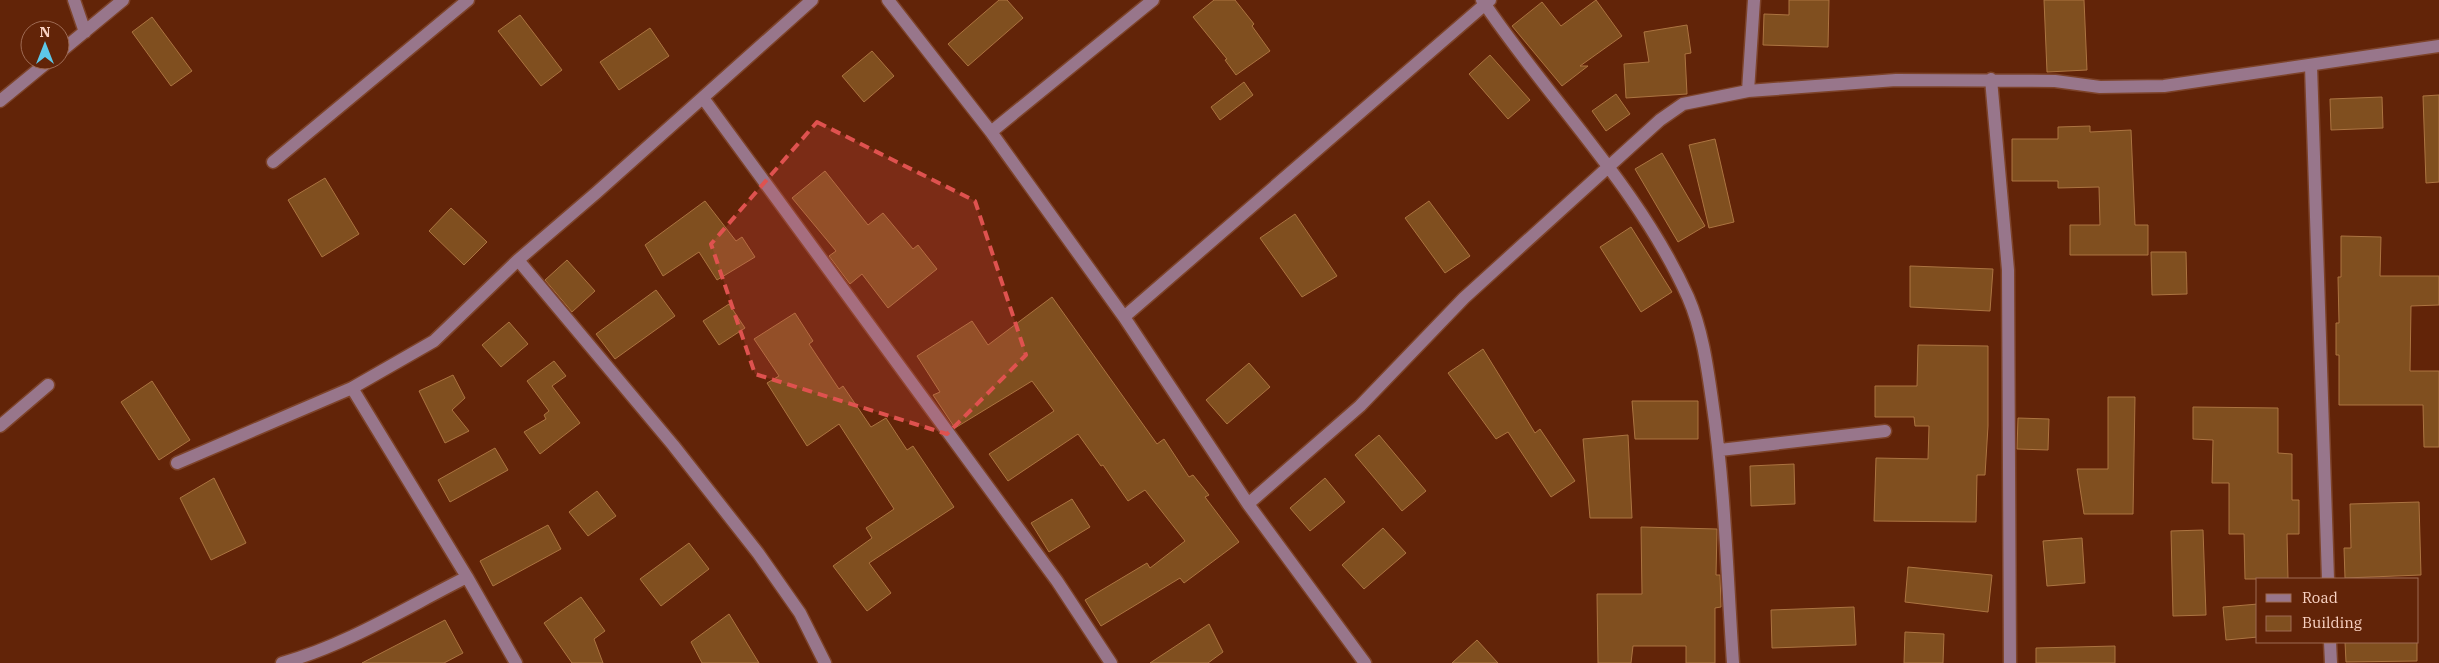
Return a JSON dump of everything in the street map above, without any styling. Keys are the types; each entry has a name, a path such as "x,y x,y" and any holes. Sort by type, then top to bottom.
{"street":[{"path":"74,0 85,32"},
{"path":"70,44 124,0"},
{"path":"273,162 468,0"},
{"path":"176,463 352,388 434,341 518,260 812,0"},
{"path":"888,0 991,132 1124,317 1248,504 1365,663"},
{"path":"991,132 1152,0"},
{"path":"1748,91 1754,0"},
{"path":"1124,317 1485,1 1610,168 1671,261 1689,299 1705,350 1720,450 1733,663"},
{"path":"1248,504 1360,406 1464,298 1610,168 1660,120 1683,104 1748,91 1896,80 2055,80 2100,87 2164,86 2439,46"},
{"path":"2311,66 2328,578"},
{"path":"0,102 38,70"},
{"path":"1990,79 2008,270 2010,663"},
{"path":"703,98 1057,581 1111,663"},
{"path":"518,260 672,444 758,553 800,613 825,663"},
{"path":"0,426 48,385"},
{"path":"352,388 467,576 516,663"},
{"path":"1720,450 1885,431"},
{"path":"282,663 308,655 345,639 467,576"},
{"path":"2330,643 2331,663"}],"highlighted area":[{"path":"817,122 975,201 1026,355 947,434 755,374 711,244"}],"building":[{"path":"999,0 1007,0 1023,18 968,66 948,44"},
{"path":"1214,0 1235,0 1254,24 1252,26 1270,51 1236,75 1225,60 1227,59 1193,17"},
{"path":"1596,0 1622,36 1580,66 1588,66 1562,86 1512,26 1542,2 1561,26"},
{"path":"1789,0 1829,0 1828,47 1763,45 1764,14 1789,15"},
{"path":"2044,0 2084,0 2087,70 2047,72"},
{"path":"520,15 562,70 541,86 498,31"},
{"path":"152,17 192,71 171,86 132,32"},
{"path":"1687,25 1691,53 1685,54 1687,94 1626,98 1624,64 1649,62 1644,32"},
{"path":"650,28 669,56 619,90 600,62"},
{"path":"872,51 894,76 864,102 842,76"},
{"path":"1490,55 1530,100 1508,119 1469,74"},
{"path":"1244,82 1253,95 1220,120 1211,107"},
{"path":"1616,94 1630,114 1606,131 1592,111"},
{"path":"2439,95 2439,182 2426,183 2423,96"},
{"path":"2382,97 2383,128 2331,130 2330,99"},
{"path":"2090,126 2090,132 2131,130 2135,225 2148,225 2148,255 2070,255 2070,225 2100,225 2099,187 2058,188 2058,181 2012,181 2012,139 2058,139 2058,127"},
{"path":"1715,139 1734,222 1709,228 1689,145"},
{"path":"1662,153 1705,226 1678,242 1635,169"},
{"path":"825,171 868,225 883,213 913,249 918,245 937,269 888,308 862,274 850,284 829,256 836,251 792,198"},
{"path":"325,178 359,234 322,257 288,200"},
{"path":"705,201 736,241 742,237 755,257 717,280 699,252 663,276 645,245"},
{"path":"1429,201 1470,256 1445,273 1405,218"},
{"path":"451,208 487,242 464,265 429,231"},
{"path":"1295,214 1337,276 1302,297 1260,238"},
{"path":"1631,227 1672,292 1641,312 1600,247"},
{"path":"2341,236 2381,237 2380,276 2439,276 2439,305 2411,306 2410,371 2439,371 2439,447 2424,447 2423,405 2339,405 2339,355 2336,355 2336,323 2339,323 2338,277 2341,277"},
{"path":"2151,252 2186,252 2187,294 2152,295"},
{"path":"567,260 595,291 572,312 545,280"},
{"path":"1910,266 1993,269 1990,311 1910,307"},
{"path":"656,290 675,316 615,359 596,334"},
{"path":"1052,297 1157,444 1164,439 1189,477 1193,475 1209,495 1205,497 1239,542 1184,583 1180,578 1101,626 1085,600 1147,563 1150,568 1185,541 1145,490 1128,501 1078,434 1008,481 989,454 1054,411 1032,381 955,428 933,395 940,392 917,356 972,321 988,345"},
{"path":"729,304 745,328 719,345 703,321"},
{"path":"795,313 813,341 809,344 839,389 843,386 871,427 886,418 907,450 913,446 954,507 869,563 891,593 867,611 833,566 872,538 866,528 894,509 839,424 807,446 767,383 779,376 754,339"},
{"path":"509,322 528,344 501,367 482,345"},
{"path":"1918,345 1988,346 1988,426 1985,475 1977,475 1976,522 1874,521 1876,458 1928,459 1929,426 1915,426 1914,417 1875,417 1875,386 1917,386"},
{"path":"1483,349 1535,433 1540,429 1575,481 1551,497 1508,432 1496,439 1448,373"},
{"path":"554,361 566,376 552,386 580,423 540,454 524,432 546,419 544,415 549,411 527,381"},
{"path":"1249,363 1270,387 1227,424 1206,400"},
{"path":"453,375 465,398 452,410 469,431 445,443 419,391"},
{"path":"152,381 190,440 159,460 121,402"},
{"path":"2108,397 2135,397 2133,514 2084,514 2077,469 2108,469"},
{"path":"1632,401 1698,401 1698,439 1635,439"},
{"path":"2193,407 2278,408 2278,453 2292,454 2292,500 2299,500 2299,534 2287,534 2288,578 2245,579 2244,534 2229,534 2229,483 2212,483 2213,440 2193,439"},
{"path":"2018,418 2049,419 2048,450 2017,449"},
{"path":"1379,435 1426,491 1402,511 1355,455"},
{"path":"1628,435 1632,518 1590,518 1583,439"},
{"path":"495,448 508,470 450,502 438,480"},
{"path":"1794,464 1795,504 1751,506 1750,466"},
{"path":"214,478 246,543 211,560 180,498"},
{"path":"1325,478 1345,502 1310,531 1290,508"},
{"path":"597,491 616,516 588,536 569,512"},
{"path":"1072,499 1090,527 1049,552 1031,523"},
{"path":"2419,502 2421,575 2345,578 2344,548 2351,548 2350,504"},
{"path":"548,525 561,549 493,586 480,561"},
{"path":"1641,527 1717,529 1716,575 1720,575 1721,607 1715,608 1715,663 1686,663 1686,646 1633,646 1631,663 1598,663 1597,594 1642,594"},
{"path":"1383,528 1406,553 1364,589 1342,565"},
{"path":"2203,530 2206,615 2173,616 2171,531"},
{"path":"2082,538 2085,583 2047,586 2043,541"},
{"path":"689,543 709,569 661,606 640,579"},
{"path":"1908,567 1992,575 1988,612 1905,602"},
{"path":"581,597 605,631 594,639 603,663 572,663 544,623"},
{"path":"2256,604 2256,637 2226,640 2223,607"},
{"path":"1854,607 1856,645 1772,648 1771,610"},
{"path":"729,614 759,663 702,663 691,642"},
{"path":"445,620 463,653 444,663 362,663"},
{"path":"1209,624 1223,652 1208,663 1150,663"},
{"path":"1905,632 1944,634 1943,663 1904,663"},
{"path":"1477,640 1498,663 1452,663"},
{"path":"2345,643 2417,643 2417,661 2346,662"},
{"path":"2115,646 2115,663 2036,663 2036,648"}]}
